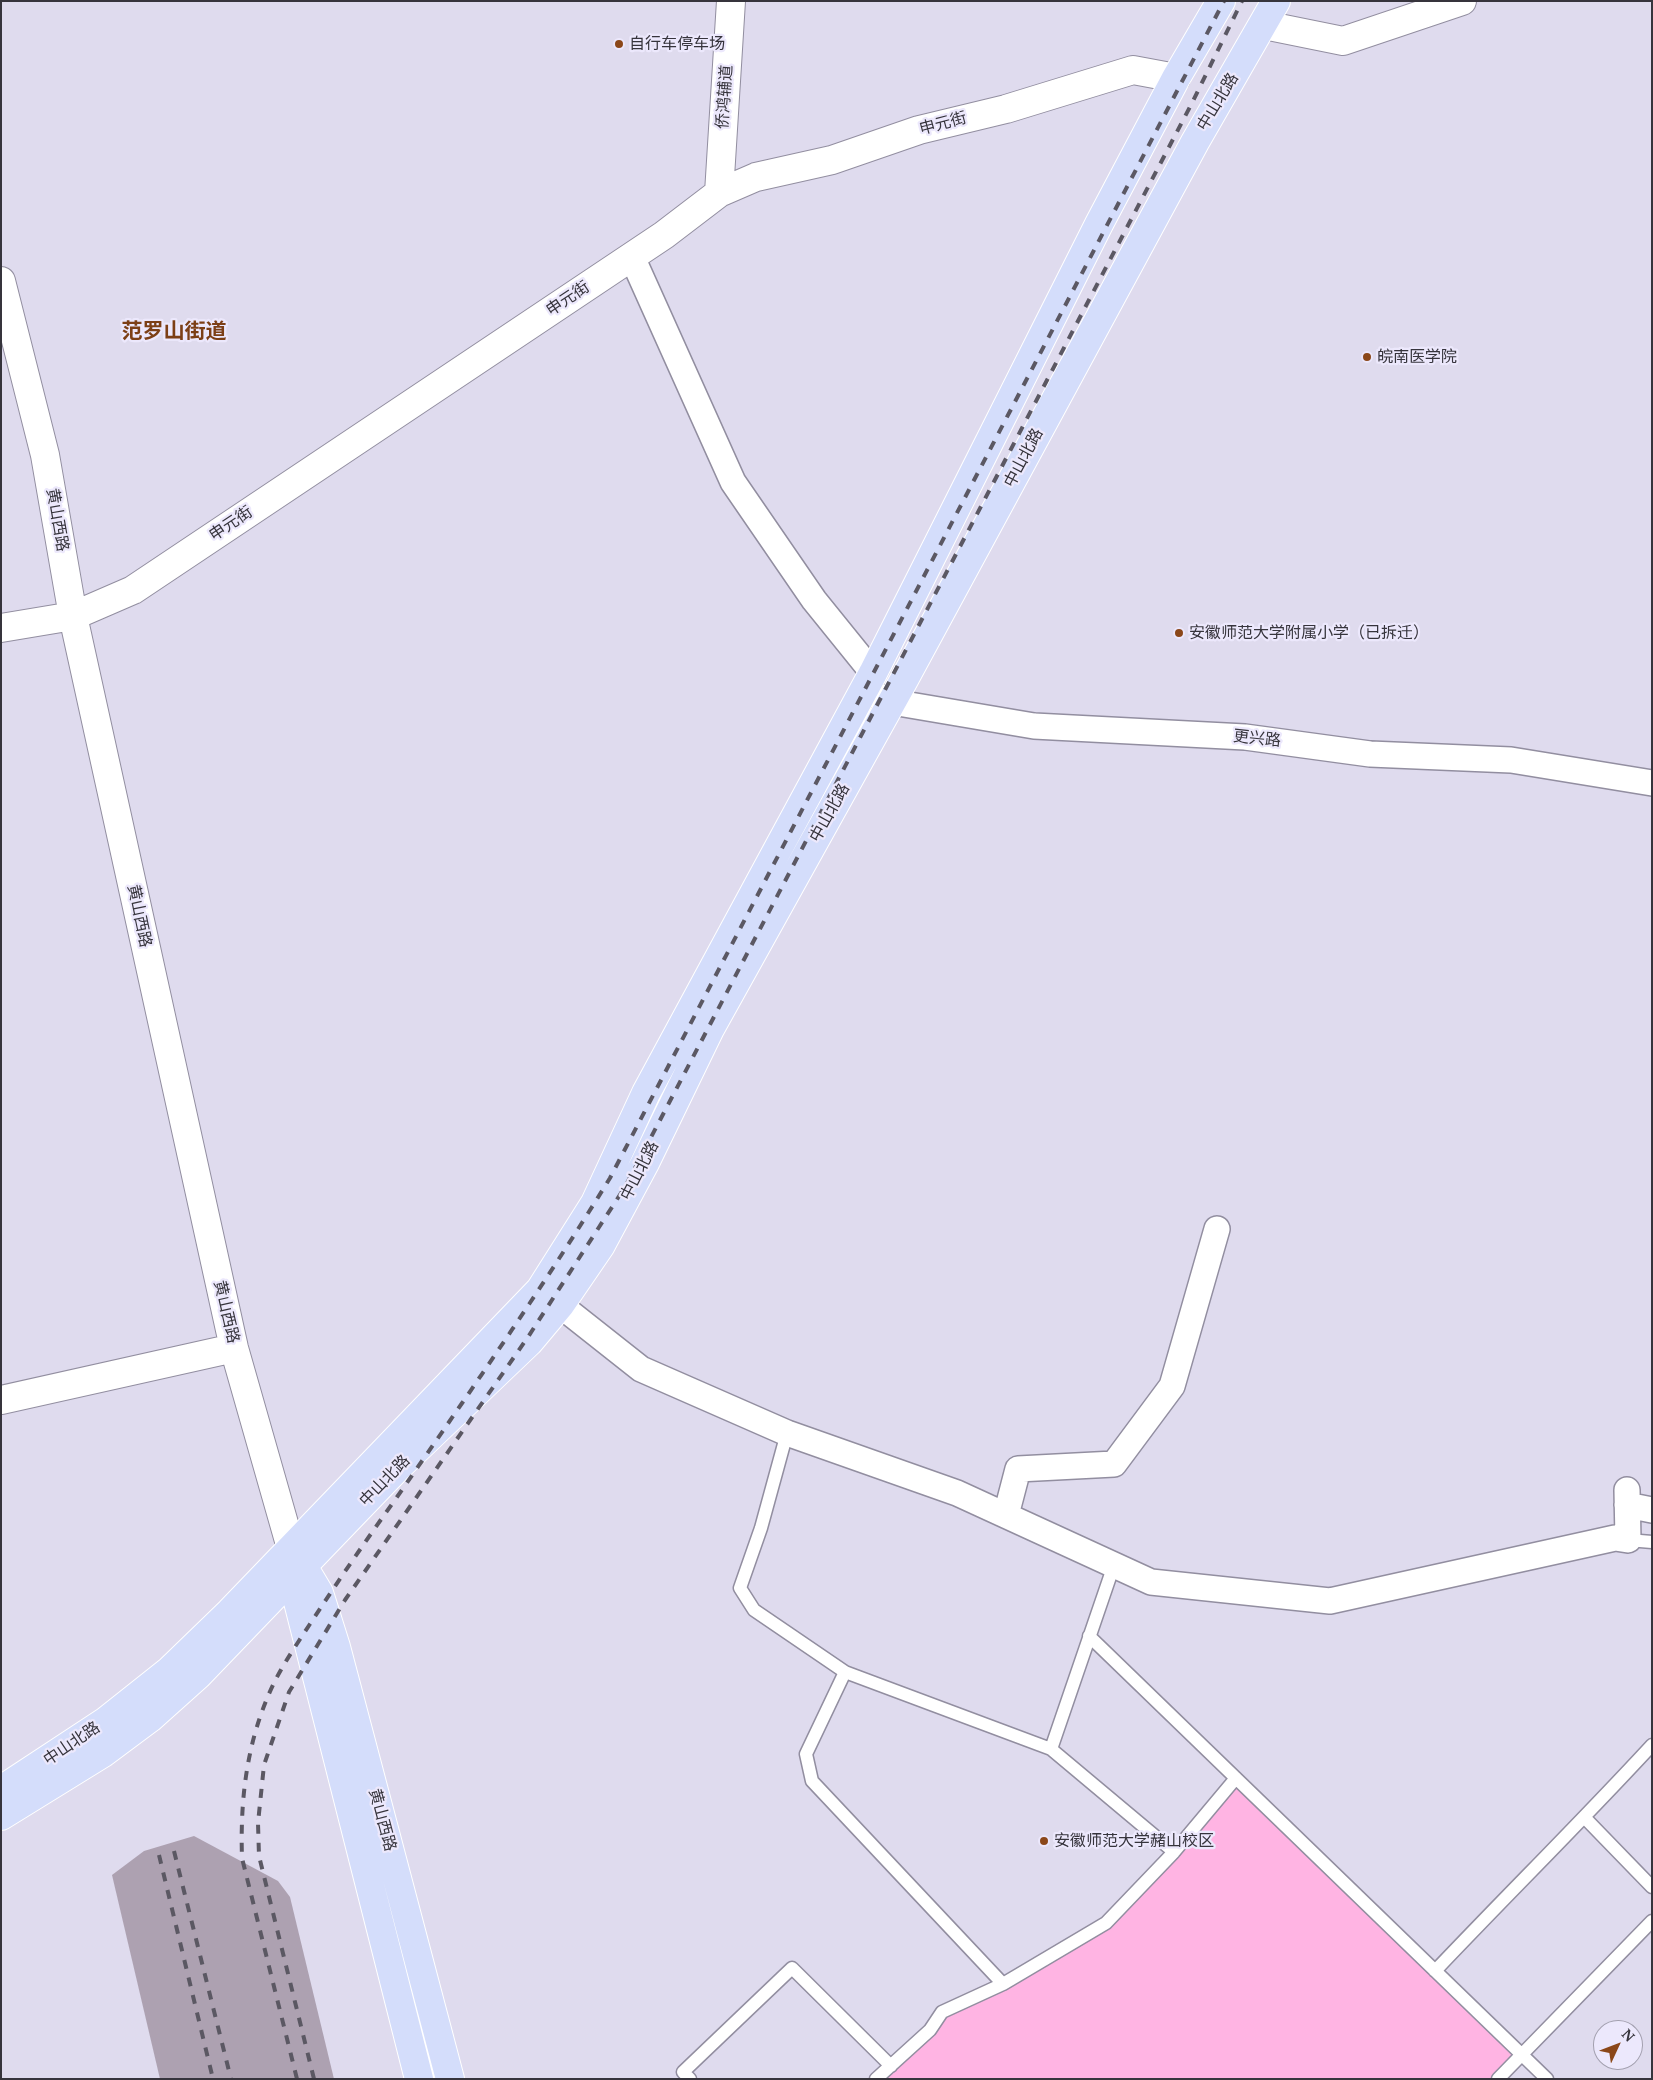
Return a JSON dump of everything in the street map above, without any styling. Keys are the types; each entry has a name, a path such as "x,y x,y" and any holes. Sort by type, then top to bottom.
{"main road":[{"path":"296,1564 540,1290 595,1203 646,1093 869,681 1031,356 1176,78 1221,1"},
{"name":"中山北路","path":"1,1790 106,1721 169,1671 296,1564 529,1342 560,1305 601,1245 645,1163 710,1029 892,702 1195,142 1270,13"},
{"name":"中山北路","path":"1,1816 103,1753 150,1718 198,1675 296,1564"},
{"name":"黄山西路","path":"296,1564 419,2079"},
{"name":"黄山西路","path":"296,1564 319,1593 336,1648 450,2079"}],"street":[{"name":"侨鸿辅道","path":"719,194 731,1"},
{"path":"1270,13 1343,41 1462,1"},
{"name":"申元街","path":"1,628 73,616 133,590 632,257 719,194 756,177 832,160 919,130 1006,108 1134,70 1176,78"},
{"path":"632,257 733,482 869,681"},
{"name":"黄山西路","path":"1,281 46,455 73,616 234,1348 296,1564"},
{"name":"更兴路","path":"869,681 892,702 1034,726 1245,737 1370,754 1511,760 1652,783"},
{"path":"1006,1515 1018,1469 1114,1464 1172,1386 1217,1229"},
{"path":"560,1305 641,1369 787,1433 957,1493 1151,1582 1330,1601 1614,1538 1640,1541 1627,1497 1652,1510"},
{"path":"1,1400 234,1348"}],"lane":[{"path":"787,1433 761,1528 740,1588 754,1610 846,1672 1051,1748 1174,1852"},
{"path":"1051,1748 1114,1565"},
{"path":"1089,1636 1547,2079"},
{"path":"846,1672 806,1754 812,1781 1003,1984"},
{"path":"1435,1970 1584,1818 1652,1745"},
{"path":"876,2079 930,2030 942,2012 1003,1984 1106,1923 1174,1852 1236,1778"},
{"path":"1584,1818 1652,1887"},
{"path":"1498,2079 1652,1922"},
{"path":"690,2079 683,2072 792,1968 891,2066"}],"shaded area":[{"path":"1236,1778 1522,2055 1498,2079 877,2079 942,2012 1106,1923"}],"building":[{"path":"194,1836 278,1881 290,1897 334,2079 160,2079 112,1875 144,1851"}],"railway":[{"path":"297,2079 242,1858 242,1813 247,1770 257,1727 273,1685 321,1608 506,1339 610,1178 1224,1"},
{"path":"314,2079 259,1856 258,1823 264,1765 289,1692 345,1600 528,1337 625,1187 1192,103 1242,1"},
{"path":"174,1851 231,2079"},
{"path":"159,1855 213,2079"}],"place":[{"name":"自行车停车场","path":"619,44"},
{"name":"皖南医学院","path":"1367,357"},
{"name":"安徽师范大学附属小学（已拆迁）","path":"1179,633"},
{"name":"安徽师范大学赭山校区","path":"1044,1841"}],"district":[{"name":"范罗山街道","path":"174,332"}]}
